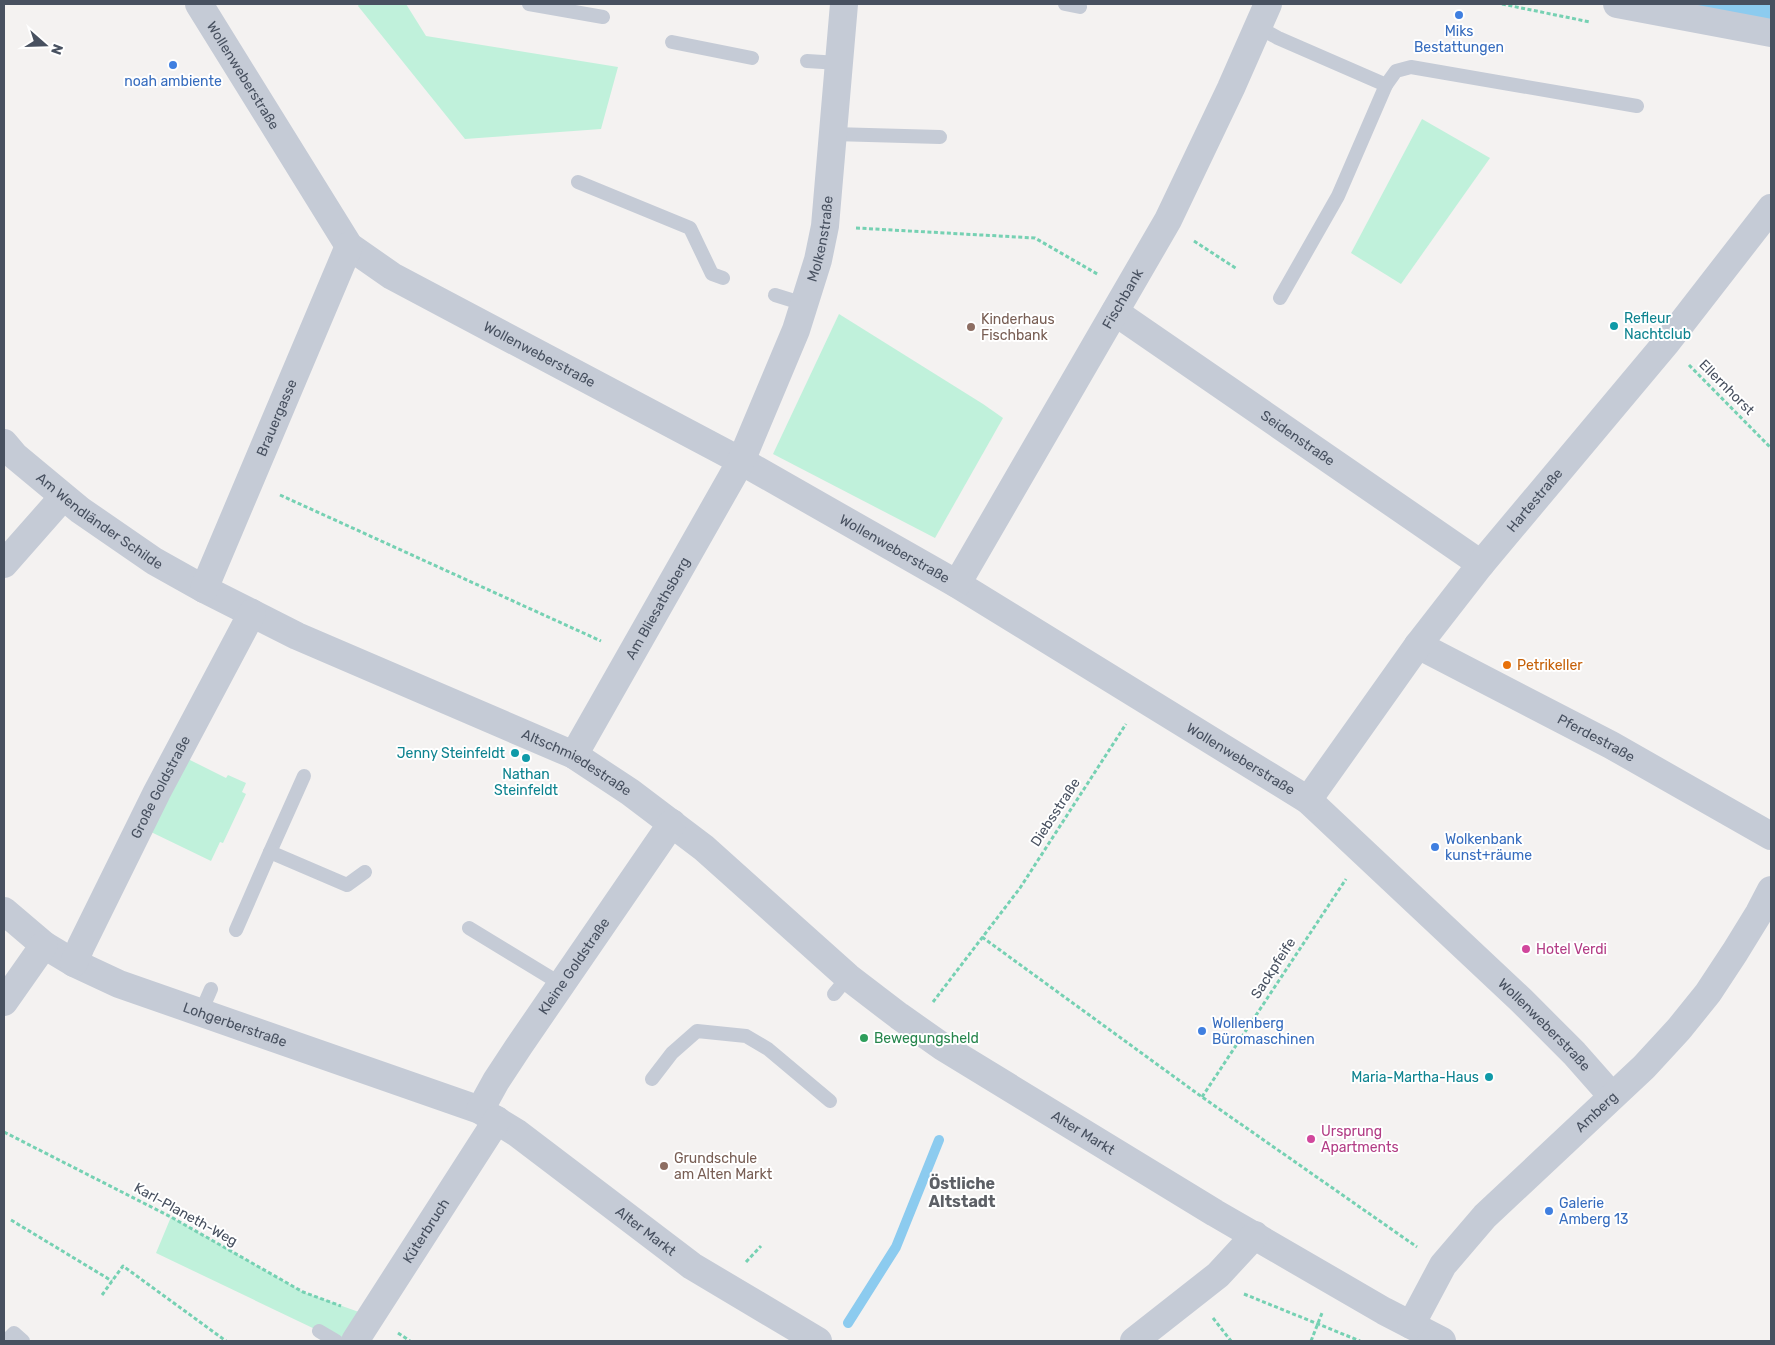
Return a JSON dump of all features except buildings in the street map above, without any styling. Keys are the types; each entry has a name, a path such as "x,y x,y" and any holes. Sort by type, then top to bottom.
{"street":[{"name":"Wollenweberstraße","path":"199,4 349,246 392,276 741,461 957,584 1144,697 1308,800 1521,1000 1574,1053 1612,1096"},
{"name":"Molkenstraße","path":"741,461 796,330 818,260 825,226 844,4"},
{"path":"1617,4 1771,33"},
{"name":"Fischbank","path":"957,584 1165,224 1193,170 1263,16"},
{"name":"Hartestraße","path":"1308,800 1418,645 1482,564 1667,342 1771,208"},
{"name":"Brauergasse","path":"204,589 349,246"},
{"name":"Seidenstraße","path":"1122,301 1482,564"},
{"name":"Am Wendländer Schilde","path":"4,443 15,456 63,497 154,561 204,589"},
{"name":"Am Bliesathsberg","path":"574,755 741,461"},
{"path":"4,564 63,497"},
{"name":"Altschmiedestraße","path":"204,589 297,636 574,755 630,792 704,848 841,986 907,1021"},
{"name":"Große Goldstraße","path":"74,963 157,792 252,613"},
{"name":"Pferdestraße","path":"1418,645 1610,745 1771,836"},
{"name":"Kleine Goldstraße","path":"489,1115 496,1081 672,823"},
{"name":"Amberg","path":"1411,1325 1443,1265 1485,1216 1644,1067 1679,1029 1708,993 1760,913 1771,890"},
{"name":"Lohgerberstraße","path":"4,911 44,946 74,963 119,984 206,1000 489,1115"},
{"path":"4,1002 44,946"},
{"name":"Alter Markt","path":"907,1021 978,1069 1215,1213 1376,1306 1442,1341"},
{"name":"Alter Markt","path":"489,1115 692,1266 818,1341"},
{"name":"Küterbruch","path":"355,1341 489,1115"},
{"path":"1134,1341 1218,1275 1255,1235"}],"lane":[{"path":"529,4 603,17"},
{"path":"1065,4 1080,7"},
{"path":"1263,16 1278,38 1386,85"},
{"path":"672,42 752,58"},
{"path":"807,61 839,63"},
{"path":"1280,298 1338,196 1386,85 1396,71 1411,67 1637,106"},
{"path":"833,134 940,137"},
{"path":"578,182 690,228 712,274 723,278"},
{"path":"775,295 804,304"},
{"path":"236,930 304,776"},
{"path":"270,852 347,885 365,872"},
{"path":"469,928 561,984"},
{"path":"652,1079 672,1053 697,1031 746,1036 768,1049 830,1101"},
{"path":"319,1331 336,1341"},
{"path":"6,1341 14,1333 23,1341"}],"path":[{"path":"1165,224 1237,269"},
{"path":"825,226 1035,238 1122,301"},
{"name":"Ellernhorst","path":"1667,342 1771,448"},
{"path":"249,481 585,634"},
{"name":"Diebsstraße","path":"982,937 1020,888 1144,697"},
{"name":"Sackpfeife","path":"1202,1098 1364,852"},
{"path":"907,1021 982,937 1202,1098 1443,1265"},
{"name":"Karl-Planeth-Weg","path":"4,1132 171,1217 303,1292 350,1309"},
{"path":"11,1220 112,1281"},
{"path":"742,1266 761,1246"},
{"path":"102,1294 123,1266 226,1341"},
{"path":"1241,1292 1360,1341"},
{"path":"1311,1341 1318,1324"}],"green space":[{"path":"359,4 406,4 426,36 618,67 601,129 465,139 358,6"},
{"path":"1422,119 1490,158 1401,284 1351,253"},
{"path":"839,314 1003,418 935,538 773,454"},
{"path":"186,758 226,778 228,775 246,783 242,792 246,794 223,843 220,842 211,861 151,832"},
{"path":"171,1217 303,1292 370,1316 355,1341 336,1341 319,1331 156,1253"}],"waterway":[{"path":"1705,4 1771,16"},
{"path":"848,1323 896,1247 939,1140"}],"place":[{"name":"Miks Bestattungen","path":"1459,15"},
{"name":"noah ambiente","path":"173,65"},
{"name":"Refleur Nachtclub","path":"1614,326"},
{"name":"Kinderhaus Fischbank","path":"971,327"},
{"name":"Petrikeller","path":"1507,665"},
{"name":"Jenny Steinfeldt","path":"515,753"},
{"name":"Nathan Steinfeldt","path":"526,758"},
{"name":"Wolkenbank kunst+räume","path":"1435,847"},
{"name":"Hotel Verdi","path":"1526,949"},
{"name":"Wollenberg Büromaschinen","path":"1202,1031"},
{"name":"Bewegungsheld","path":"864,1038"},
{"name":"Maria-Martha-Haus","path":"1489,1077"},
{"name":"Ursprung Apartments","path":"1311,1139"},
{"name":"Grundschule am Alten Markt","path":"664,1166"},
{"name":"Galerie Amberg 13","path":"1549,1211"}],"district":[{"name":"Östliche Altstadt","path":"962,1192"}]}
